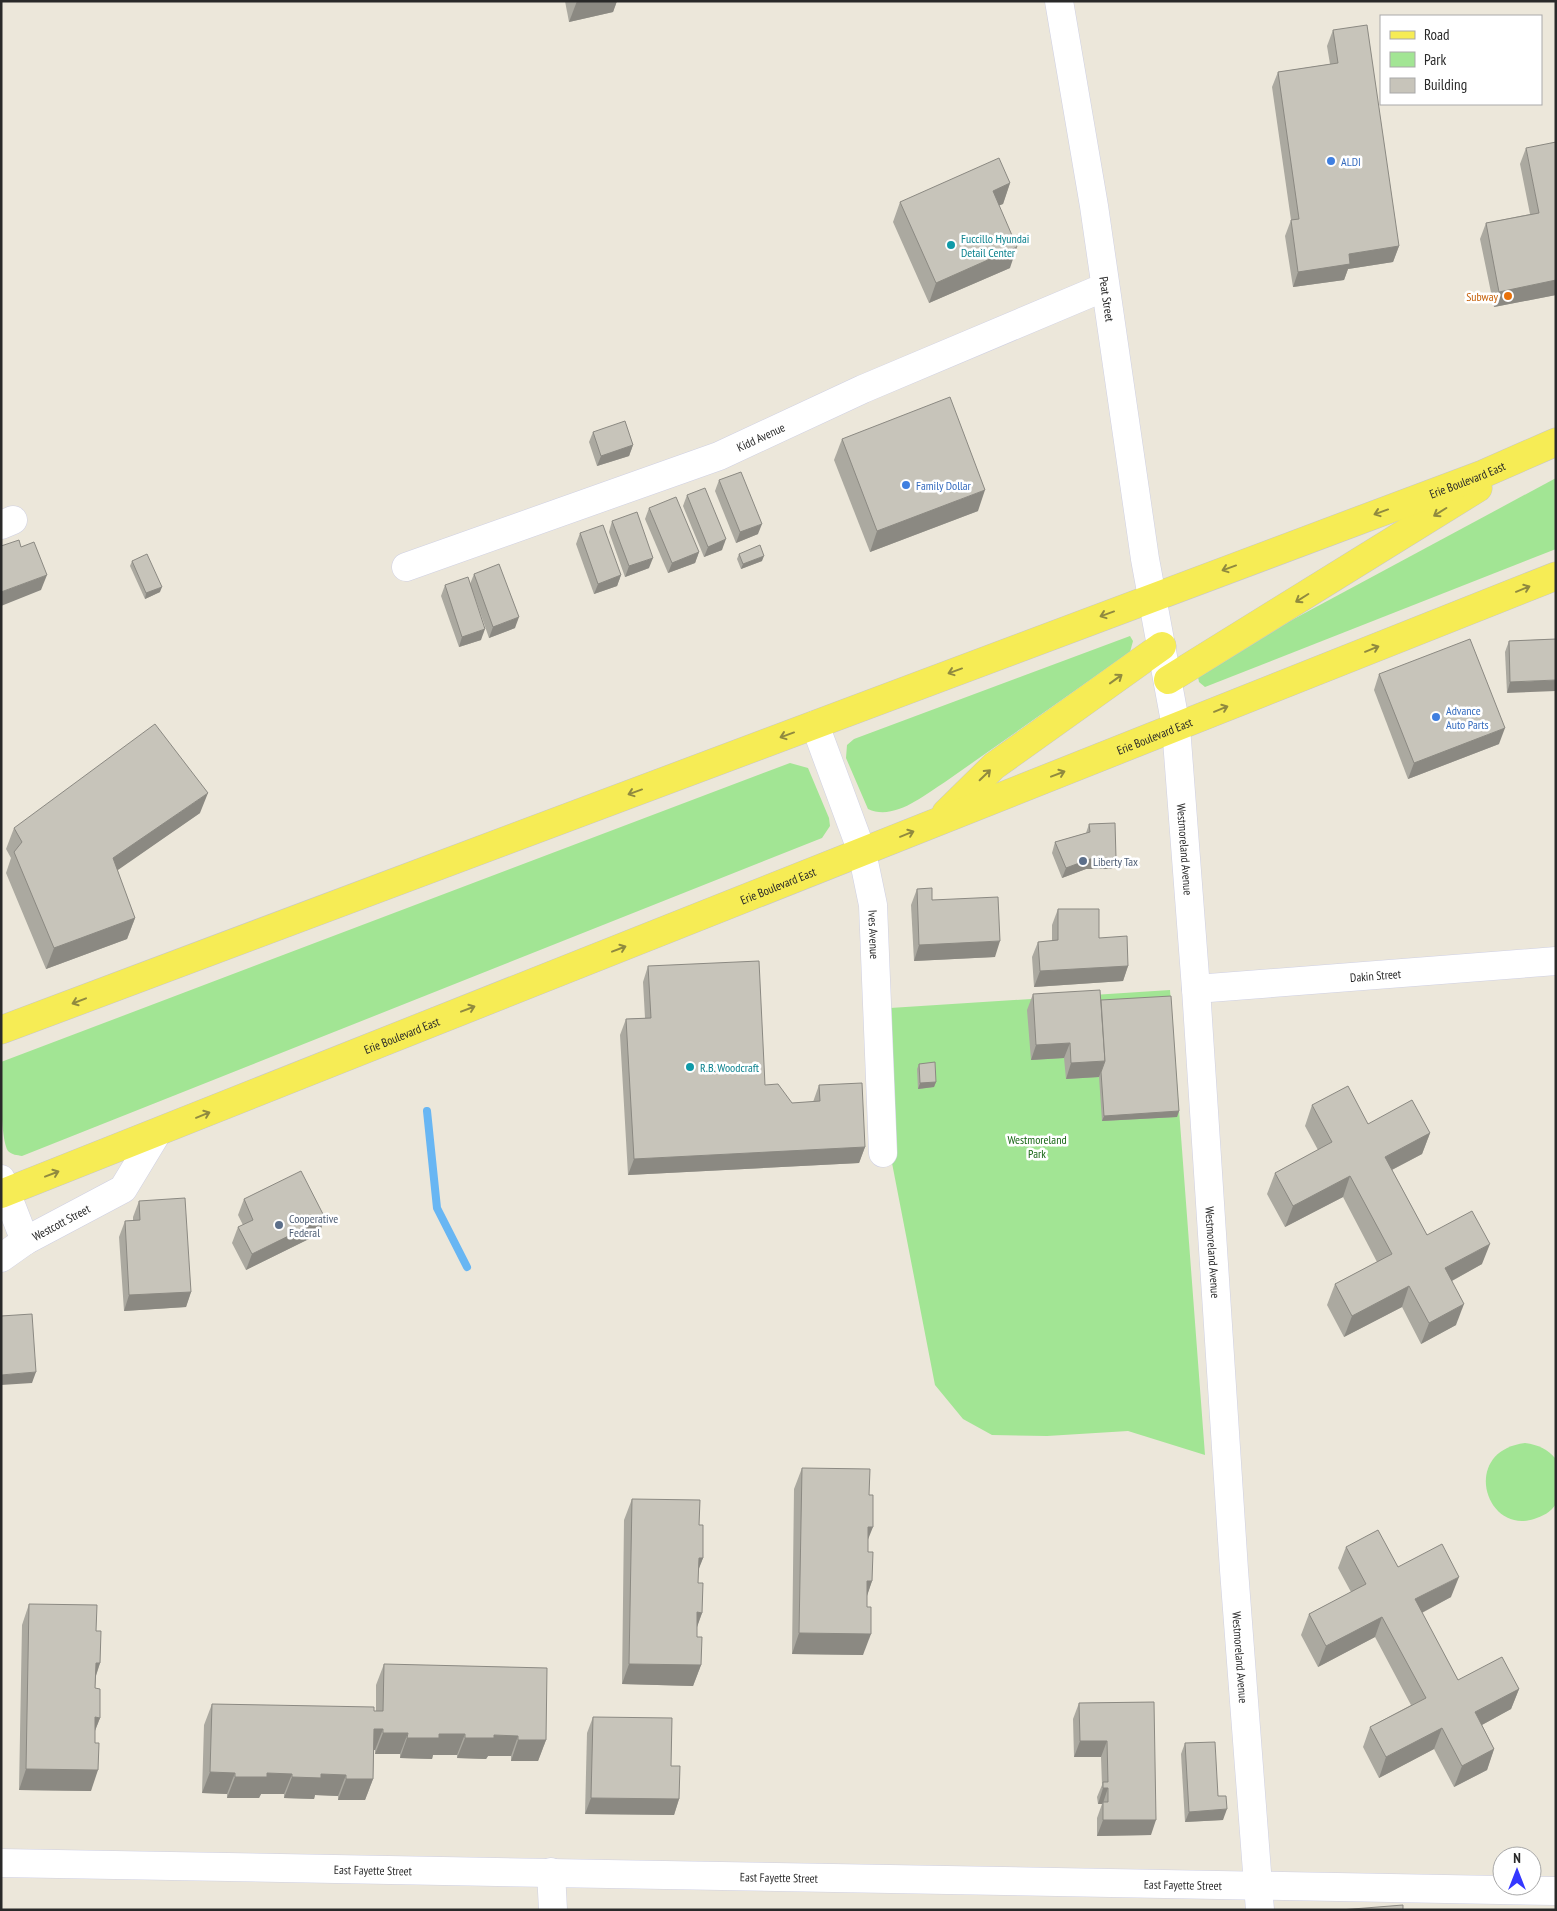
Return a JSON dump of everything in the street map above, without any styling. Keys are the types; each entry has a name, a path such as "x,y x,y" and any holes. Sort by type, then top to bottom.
{"main road":[{"name":"Erie Boulevard East","path":"1,1030 1484,474 1548,446"},
{"path":"1168,680 1548,446"},
{"name":"Erie Boulevard East","path":"3,1188 156,1133 1556,576"},
{"path":"938,821 994,766 1162,646"}],"street":[{"name":"Peat Street","path":"1059,1 1094,206 1123,414 1153,597"},
{"name":"Kidd Avenue","path":"406,567 719,456 863,389 1105,287"},
{"name":"Westmoreland Avenue","path":"1153,597 1176,728 1196,989 1234,1570 1259,1897"},
{"name":"Ives Avenue","path":"815,725 862,852 873,905 883,1153"},
{"name":"Dakin Street","path":"1196,989 1556,961"},
{"name":"Westcott Street","path":"1,1258 26,1241 123,1189 156,1133"},
{"path":"3,1188 26,1241"},
{"name":"East Fayette Street","path":"1,1863 551,1872 1259,1897 1556,1892"},
{"path":"551,1872 553,1910"}],"green space":[{"path":"1556,478 1556,549 1205,687 1199,682 1197,672 1208,665"},
{"path":"1130,636 1133,641 1130,652 927,794 908,805 888,812 868,809 846,758 847,745 854,739"},
{"path":"790,763 808,768 829,818 830,826 822,838 22,1156 8,1151 5,1144 2,1122 1,1062"},
{"name":"Westmoreland Park","path":"1170,990 1205,1455 1128,1431 1047,1436 992,1435 963,1419 935,1385 892,1163 890,1008"},
{"path":"1525,1443 1542,1448 1556,1459 1556,1504 1541,1517 1517,1521 1503,1515 1492,1504 1487,1490 1486,1475 1492,1460 1505,1449"}],"building":[{"name":"ALDI","path":"1367,25 1399,246 1349,254 1350,264 1298,272 1291,220 1299,219 1278,72 1338,63 1333,30"},
{"path":"1556,142 1556,280 1499,292 1486,223 1539,213 1526,148"},
{"name":"Fuccillo Hyundai Detail Center","path":"999,158 1010,183 993,191 1017,247 936,283 900,202"},
{"name":"Family Dollar","path":"950,397 985,490 877,531 842,439"},
{"path":"625,421 633,445 601,456 593,432"},
{"path":"741,472 762,524 740,532 719,480"},
{"path":"705,488 726,539 708,547 687,495"},
{"path":"676,497 699,552 672,563 649,508"},
{"path":"637,512 653,558 629,566 612,521"},
{"path":"603,525 621,575 598,584 580,533"},
{"path":"19,540 21,547 34,542 47,575 1,592 1,546"},
{"path":"760,545 764,556 743,564 739,554"},
{"path":"147,554 162,587 146,593 132,561"},
{"path":"499,564 519,617 493,627 474,574"},
{"path":"468,577 485,629 462,637 445,585"},
{"name":"Advance Auto Parts","path":"1470,639 1505,728 1414,763 1379,674"},
{"path":"1556,639 1556,680 1510,682 1509,641"},
{"path":"155,724 208,793 113,858 135,918 54,948 14,852 22,842 14,828"},
{"name":"Liberty Tax","path":"1115,823 1116,858 1090,859 1066,868 1055,842 1090,832 1089,824"},
{"path":"932,888 932,900 998,897 1000,941 919,945 917,889"},
{"path":"1058,909 1099,909 1099,938 1127,936 1128,966 1040,971 1038,942 1058,940"},
{"name":"R.B. Woodcraft","path":"759,961 765,1085 778,1084 792,1103 820,1101 819,1085 862,1083 865,1147 634,1159 626,1019 651,1018 648,966"},
{"path":"1100,990 1105,1061 1071,1063 1070,1043 1036,1045 1033,994"},
{"path":"1171,996 1179,1111 1104,1116 1101,1072 1105,1061 1101,1000"},
{"path":"935,1062 936,1082 920,1083 919,1064"},
{"path":"1348,1086 1368,1124 1412,1100 1430,1133 1385,1157 1427,1235 1472,1211 1490,1244 1445,1268 1464,1304 1429,1323 1409,1286 1352,1316 1335,1284 1392,1254 1350,1176 1293,1206 1275,1173 1332,1142 1312,1105"},
{"name":"Cooperative Federal","path":"301,1171 325,1218 252,1254 238,1227 253,1220 244,1199"},
{"path":"185,1198 191,1292 129,1295 125,1221 140,1220 139,1201"},
{"path":"32,1314 36,1372 1,1375 1,1316"},
{"path":"802,1468 870,1469 869,1495 873,1495 873,1527 868,1527 868,1552 873,1552 872,1581 867,1581 867,1607 871,1607 871,1634 799,1633"},
{"path":"632,1499 700,1500 699,1525 703,1525 703,1558 699,1558 698,1583 703,1583 702,1613 697,1612 697,1637 702,1637 701,1665 629,1664"},
{"path":"1378,1530 1398,1567 1442,1544 1459,1577 1415,1599 1458,1680 1502,1657 1519,1689 1475,1712 1494,1749 1462,1766 1442,1728 1386,1757 1370,1727 1426,1698 1382,1617 1326,1646 1309,1614 1366,1584 1346,1547"},
{"path":"29,1604 97,1605 96,1631 101,1631 100,1663 96,1663 95,1688 100,1689 100,1718 95,1717 95,1743 99,1743 98,1770 26,1769"},
{"path":"384,1664 547,1668 546,1740 518,1740 518,1736 494,1735 494,1738 465,1738 465,1734 439,1734 439,1738 407,1738 408,1733 383,1733 383,1729 374,1729 373,1779 346,1779 346,1775 321,1774 321,1778 292,1777 292,1774 267,1773 267,1777 235,1777 235,1773 210,1772 212,1704 374,1707 374,1711 383,1711"},
{"path":"1154,1702 1156,1820 1103,1820 1103,1802 1108,1802 1108,1788 1103,1788 1103,1782 1108,1782 1107,1741 1080,1741 1079,1703"},
{"path":"593,1717 672,1718 671,1766 680,1766 679,1799 591,1798"},
{"path":"1215,1742 1218,1796 1226,1796 1227,1809 1189,1812 1185,1743"},
{"path":"1403,1905 1403,1910 1340,1910"}],"waterway":[{"path":"427,1111 437,1208 467,1267"}],"place":[{"name":"ALDI","path":"1331,161"},
{"name":"Fuccillo Hyundai Detail Center","path":"951,245"},
{"name":"Subway","path":"1508,296"},
{"name":"Family Dollar","path":"906,485"},
{"name":"Advance Auto Parts","path":"1436,717"},
{"name":"Liberty Tax","path":"1083,861"},
{"name":"R.B. Woodcraft","path":"690,1067"},
{"name":"Cooperative Federal","path":"279,1225"}]}
